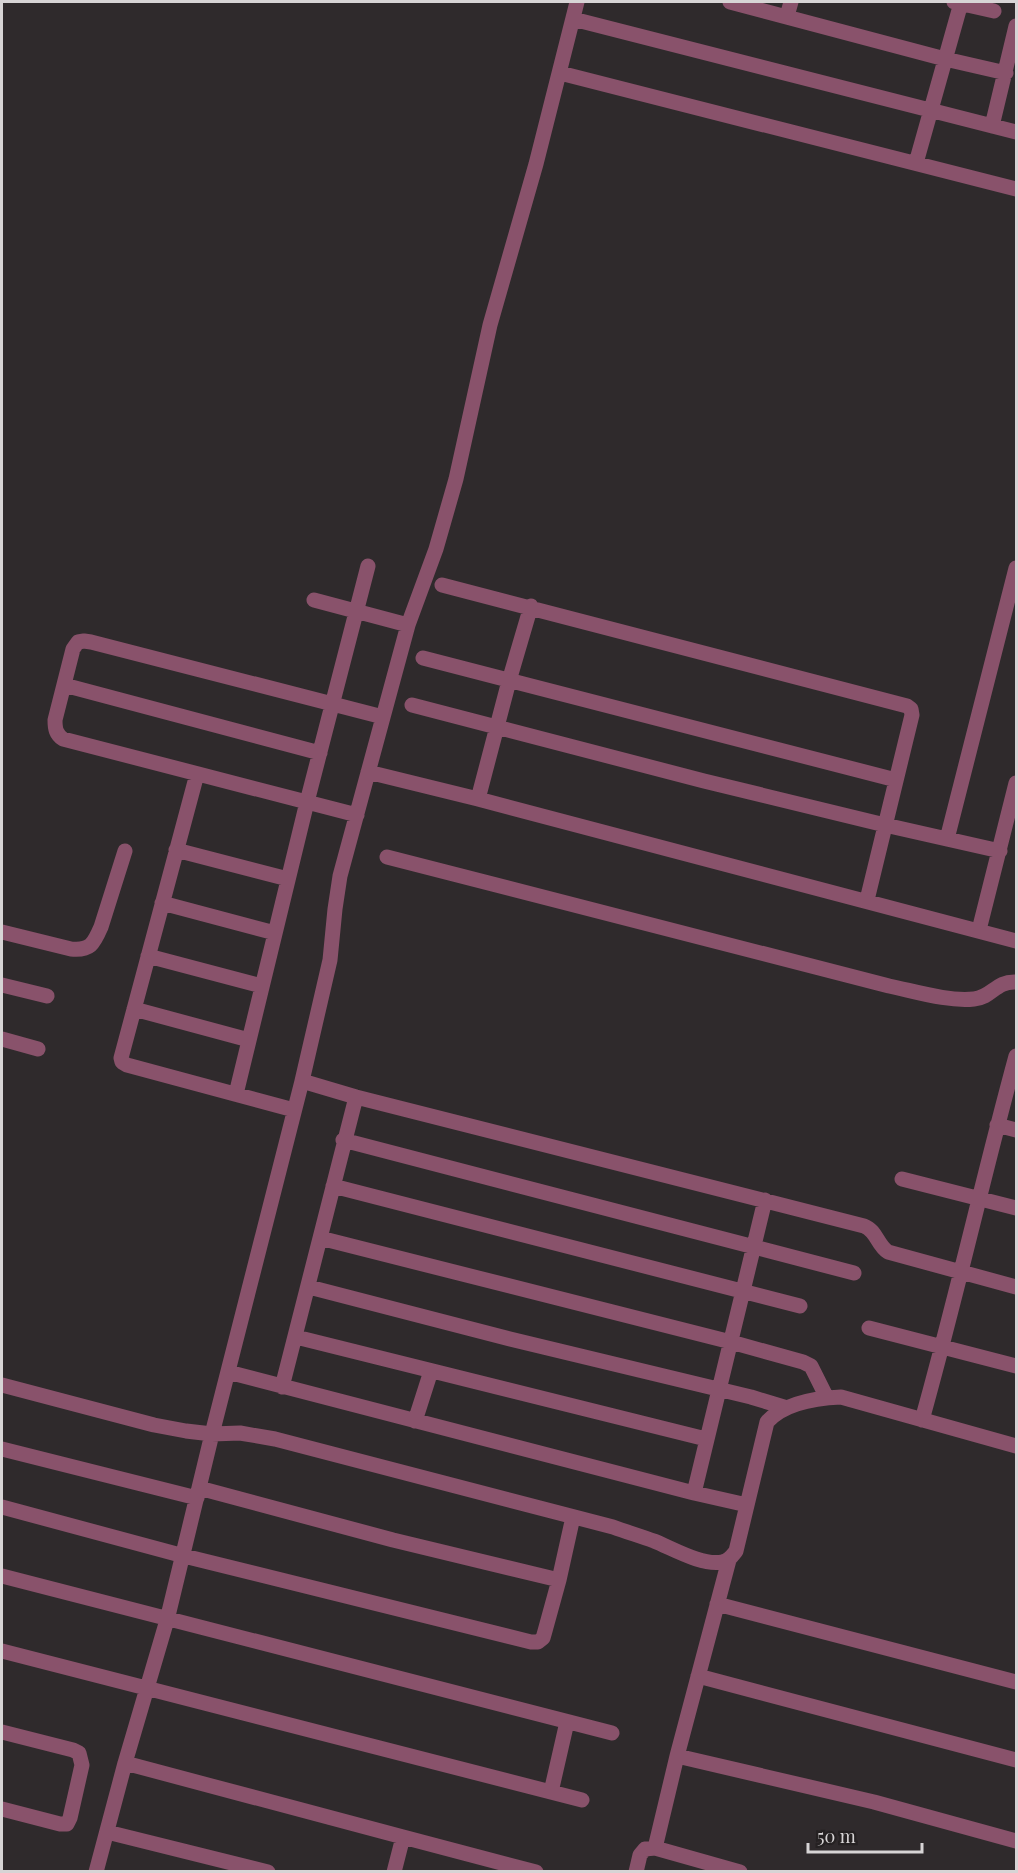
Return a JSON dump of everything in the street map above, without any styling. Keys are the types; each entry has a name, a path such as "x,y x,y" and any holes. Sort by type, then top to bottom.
{"street":[{"path":"96,1872 184,1556 212,1434 302,1081 330,960 334,909 340,876 408,625 436,549 456,478 490,325 536,164 577,2"},
{"path":"730,2 789,9 945,58 1006,73"},
{"path":"916,163 945,58 957,2 994,11"},
{"path":"573,19 1017,132"},
{"path":"992,126 1017,26"},
{"path":"560,73 1017,189"},
{"path":"236,1094 307,802 368,566"},
{"path":"947,839 1017,568"},
{"path":"442,585 531,606 907,706 912,716 867,900"},
{"path":"314,600 408,625"},
{"path":"478,799 531,606"},
{"path":"357,815 63,739 55,729 55,720 73,649 78,642 84,641 383,717"},
{"path":"423,658 896,780"},
{"path":"64,685 320,753"},
{"path":"412,705 704,781 1000,851"},
{"path":"368,772 867,900 1017,941"},
{"path":"197,774 121,1058 122,1062 294,1110"},
{"path":"980,930 1000,851 1012,827 1017,783"},
{"path":"176,850 288,879"},
{"path":"2,932 71,949 82,950 90,946 101,927 125,851"},
{"path":"387,857 889,986 935,995 976,999 987,996 1002,983 1017,982"},
{"path":"162,903 275,933"},
{"path":"148,956 262,986"},
{"path":"2,985 47,996"},
{"path":"134,1009 249,1040"},
{"path":"2,1039 38,1049"},
{"path":"922,1420 943,1346 997,1125 1017,1056"},
{"path":"302,1081 356,1097 864,1226 872,1229 882,1248 888,1252 1017,1287"},
{"path":"282,1387 309,1287 343,1140 356,1097"},
{"path":"997,1125 1017,1130"},
{"path":"343,1140 854,1273"},
{"path":"902,1179 1017,1208"},
{"path":"333,1186 800,1306"},
{"path":"694,1493 765,1200"},
{"path":"320,1238 803,1362 811,1366 826,1398"},
{"path":"309,1287 787,1408"},
{"path":"868,1328 1017,1366"},
{"path":"296,1337 706,1439"},
{"path":"415,1421 431,1371"},
{"path":"228,1372 747,1505"},
{"path":"2,1385 154,1425 186,1431 212,1434 240,1433 275,1439 613,1527 709,1562 721,1563 729,1560"},
{"path":"655,1848 729,1560 736,1551 767,1422 775,1413 826,1398 841,1397 1017,1446"},
{"path":"2,1449 198,1493 559,1580"},
{"path":"2,1507 184,1556 531,1642 538,1642 543,1638 573,1517"},
{"path":"2,1576 612,1733"},
{"path":"717,1604 1017,1682"},
{"path":"2,1651 582,1800"},
{"path":"698,1676 1017,1760"},
{"path":"550,1792 567,1722"},
{"path":"2,1732 73,1750 79,1753 82,1765 67,1824 2,1809"},
{"path":"677,1756 874,1802 1017,1841"},
{"path":"125,1762 536,1872"},
{"path":"107,1832 268,1872"},
{"path":"394,1872 403,1838"},
{"path":"636,1872 640,1856 645,1849 655,1848 740,1872"}]}
